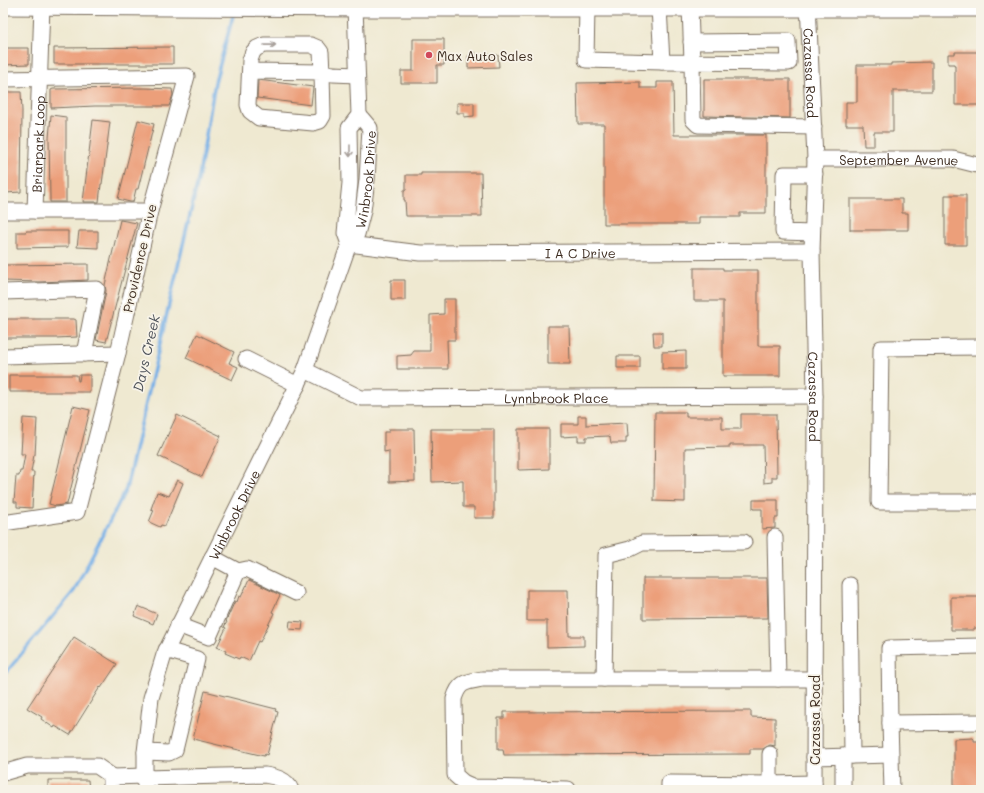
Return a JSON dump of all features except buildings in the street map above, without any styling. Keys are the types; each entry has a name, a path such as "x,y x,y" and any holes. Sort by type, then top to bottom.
{"main road":[{"path":"3,5 587,7 915,5 981,7"}],"street":[{"name":"Briarpark Loop","path":"35,211 42,5"},
{"name":"Cazassa Road","path":"808,5 815,159 812,233 814,396 814,787"},
{"name":"Winbrook Drive","path":"145,781 145,752 151,698 166,650 305,370 349,244 357,234 363,211 370,147 370,128 359,115 357,75 366,6"},
{"path":"587,7 586,60 789,63 788,41 691,42"},
{"path":"659,7 662,62"},
{"path":"690,7 693,120 698,126 814,127"},
{"path":"264,45 311,45 318,48 321,52 322,72 323,116 320,121 313,122 259,118 250,111 248,104 250,60 253,52 257,48 264,45"},
{"path":"250,71 322,72 357,75"},
{"name":"Providence Drive","path":"3,523 77,512 118,353 150,211 187,76 39,78"},
{"name":"Briarpark Loop","path":"3,79 39,78"},
{"name":"Winbrook Drive","path":"349,244 345,233 350,183 349,128 359,115"},
{"name":"September Avenue","path":"815,159 953,159 981,166"},
{"path":"812,233 783,232 784,174 815,174"},
{"name":"Briarpark Loop","path":"3,211 150,211"},
{"name":"I A C Drive","path":"349,244 420,253 812,251"},
{"path":"3,292 97,289 84,354"},
{"path":"981,347 881,348 879,502 981,502"},
{"path":"3,356 118,353"},
{"path":"246,359 298,385"},
{"name":"Lynnbrook Place","path":"305,370 362,398 814,396"},
{"path":"775,537 778,679"},
{"path":"604,679 606,555 630,549 642,543 744,542"},
{"path":"212,557 238,571 247,570 296,593"},
{"path":"178,625 209,637 238,571"},
{"path":"843,790 847,756 850,585"},
{"path":"892,790 889,648 981,646"},
{"path":"145,752 169,753 175,750 197,659 166,650"},
{"path":"568,789 474,787 462,782 455,775 454,699 456,691 465,682 482,678 814,678"},
{"path":"890,723 981,722"},
{"path":"770,754 770,784"},
{"path":"814,757 891,755"},
{"path":"3,773 27,766 97,766 112,783 265,775 282,779 291,787 291,790"},
{"path":"669,790 669,783 770,784 814,787"}],"waterway":[{"name":"Days Creek","path":"3,676 74,591 126,489 199,176 215,82 234,12"}],"place":[{"name":"Max Auto Sales","path":"429,55"}]}
